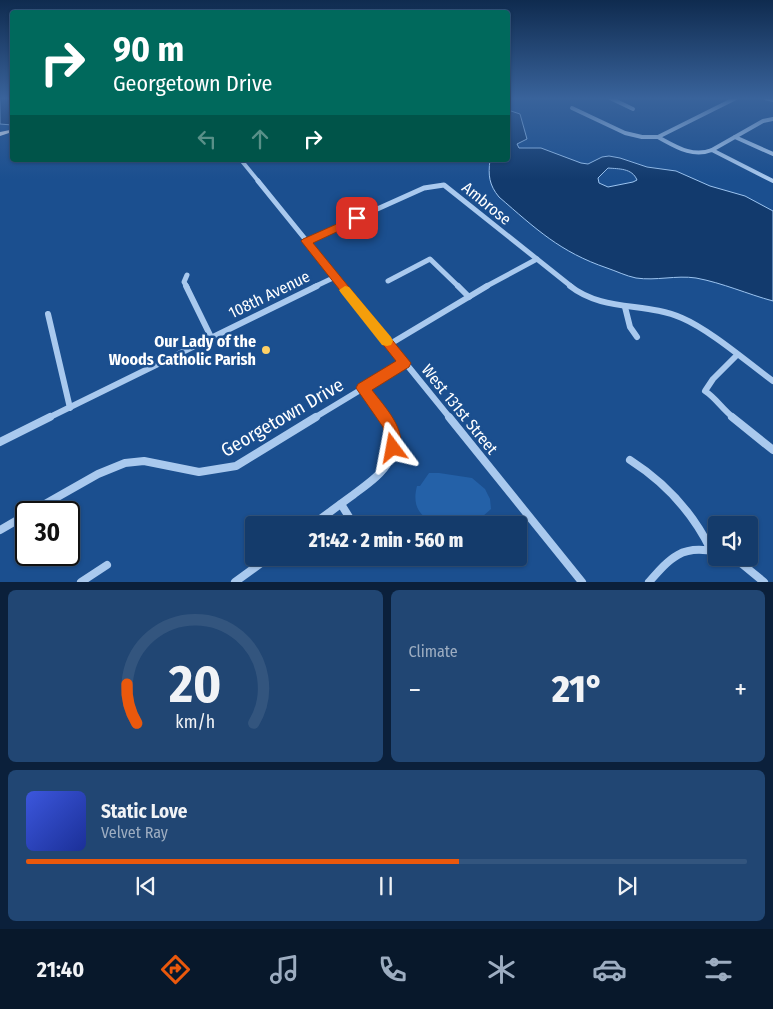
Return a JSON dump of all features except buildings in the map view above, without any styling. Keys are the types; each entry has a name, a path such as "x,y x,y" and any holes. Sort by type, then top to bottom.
{"street":[{"path":"605,125 642,137 658,137 689,152 701,154 712,150 755,125"},
{"path":"658,137 682,125"},
{"path":"735,136 773,154"},
{"path":"712,150 773,181"},
{"name":"West 131st Street","path":"243,162 582,582"},
{"name":"Ambrose","path":"306,241 424,188 441,184 446,186 537,259"},
{"path":"388,281 430,259 469,297"},
{"path":"390,344 537,259 583,295 605,304 665,312 683,318 773,381"},
{"path":"187,275 184,282 211,337"},
{"name":"108th Avenue","path":"0,442 334,277"},
{"path":"625,307 630,327 637,337"},
{"path":"48,314 70,408"},
{"path":"738,355 713,379 705,391 713,396 723,410 773,450"},
{"name":"Georgetown Drive","path":"51,501 100,474 125,464 148,462 186,471 200,472 217,472 236,466 405,363"},
{"path":"324,516 380,475 388,466 392,456 392,431 388,422 363,388"},
{"path":"630,460 652,474 685,505 708,540"},
{"path":"341,504 348,516"},
{"path":"0,530 15,521"},
{"path":"649,582 675,554 686,550 708,551"},
{"path":"80,582 107,565"},
{"path":"235,582 257,566"},
{"path":"744,566 764,582"}],"shaded area":[{"path":"510,125 523,125 527,139 517,144 519,148 541,148 588,164 602,157 620,158 647,167 676,171 710,186 745,196 773,211 773,301 696,278 636,278 590,262 549,238 499,197 490,180 490,162 510,162","holes":["608,168 621,169 632,173 637,180 608,187 599,183 598,178"]},
{"path":"429,473 472,478 485,489 490,499 491,509 483,516 423,516 416,505 415,496 417,486 420,486"}],"slow traffic":[{"path":"345,290 387,341"}],"place":[{"name":"Our Lady of the Woods Catholic Parish","path":"266,350"}],"route":[{"path":"357,218 306,241 405,363 363,388 388,422 392,431 393,448"}]}
